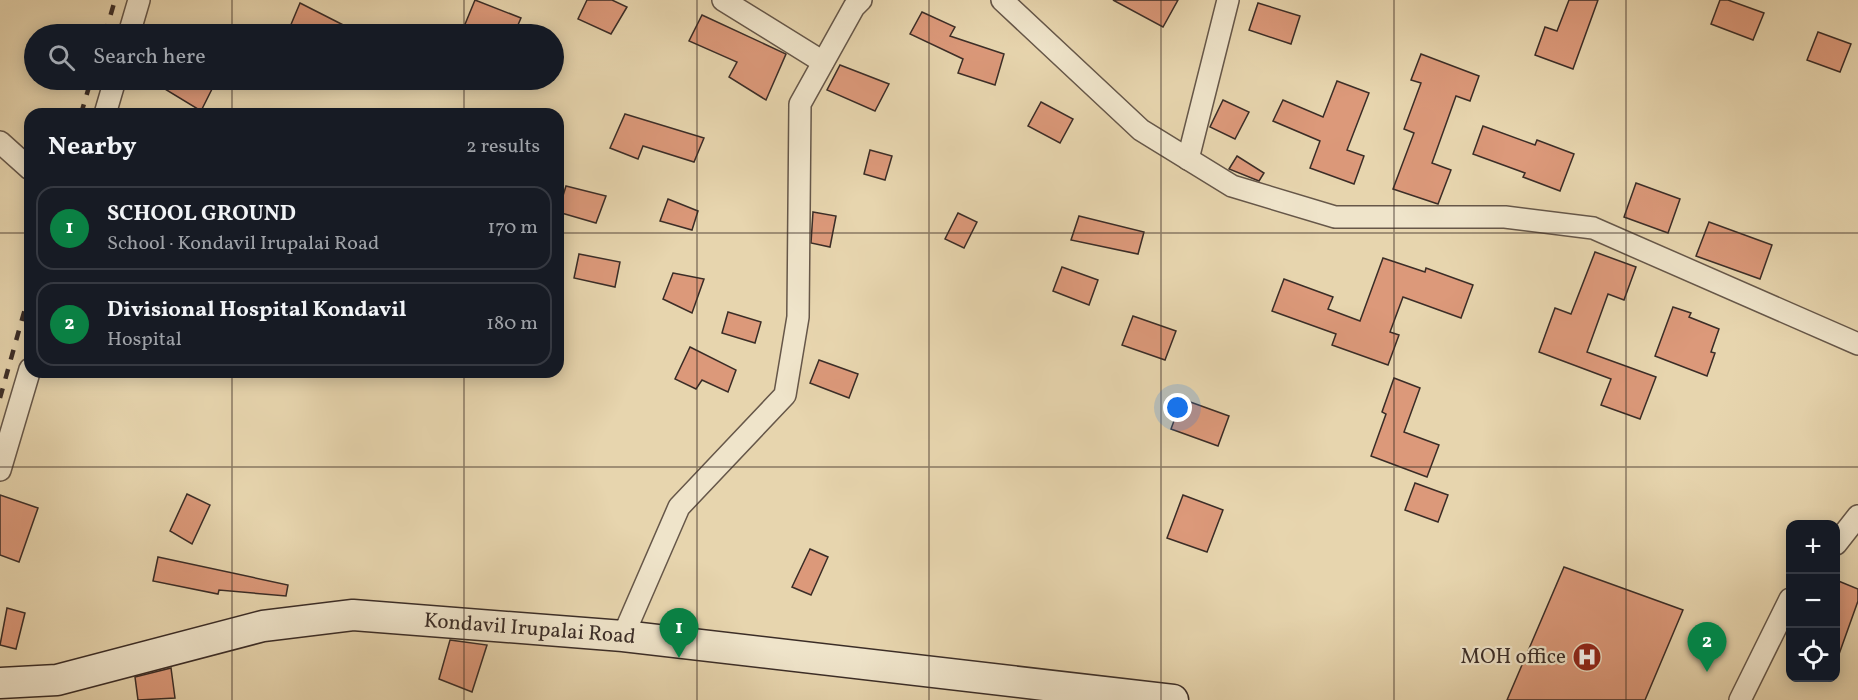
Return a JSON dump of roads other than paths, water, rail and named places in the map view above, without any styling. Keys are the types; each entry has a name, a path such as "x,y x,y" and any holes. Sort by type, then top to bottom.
{"street":[{"path":"132,24 139,0"},
{"path":"723,0 824,62"},
{"path":"623,636 679,507 785,395 798,317 801,104 854,7 861,0"},
{"path":"1002,0 1141,130 1232,186 1335,217 1505,217 1593,228 1858,344"},
{"path":"1188,159 1228,0"},
{"path":"107,108 113,90"},
{"path":"0,142 24,164"},
{"path":"0,470 27,378"},
{"path":"1840,539 1858,516"},
{"path":"1740,700 1786,609"},
{"name":"Kondavil Irupalai Road","path":"0,683 54,690 263,626 353,615 623,636 1173,700"}],"railway":[{"path":"108,24 115,0"},
{"path":"83,108 88,90"},
{"path":"0,398 24,312"}],"place":[{"name":"MOH office","path":"1587,657"},
{"name":"SCHOOL GROUND","path":"679,658"},
{"name":"Divisional Hospital Kondavil","path":"1707,672"}]}
